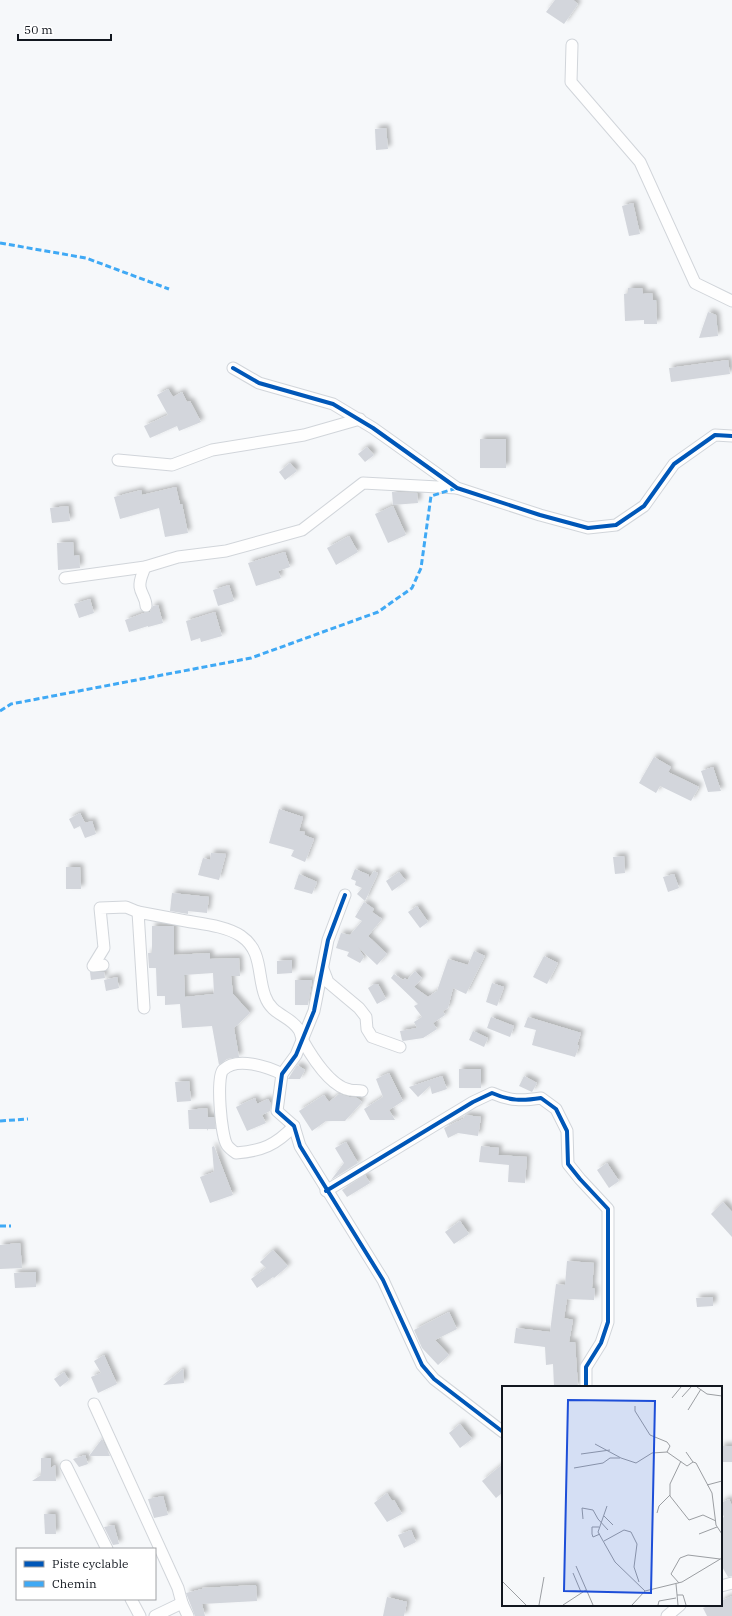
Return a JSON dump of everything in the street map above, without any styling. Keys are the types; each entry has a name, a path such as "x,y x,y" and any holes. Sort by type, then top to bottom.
{"street":[{"path":"572,45 571,82 640,162 695,283 732,301"},
{"path":"233,368 259,383 333,404 360,419 457,488"},
{"path":"118,460 172,465 212,450 304,435 360,419"},
{"path":"65,578 145,567 178,557 226,550 302,530 363,483 457,488 540,515 588,528 616,525 644,506 674,464 715,435 732,436"},
{"path":"145,567 140,588 146,598 146,606"},
{"path":"345,895 328,940 314,1011 296,1054 282,1074 277,1111 294,1126 300,1146 326,1191 383,1280 422,1365 434,1379 502,1431"},
{"path":"103,965 93,966 104,948 100,908 126,907 138,912 230,931 241,936 254,950 259,962 264,996 269,1005 298,1029 302,1040 321,1068 334,1082 349,1090 362,1090"},
{"path":"138,912 144,1008"},
{"path":"322,969 328,982 359,1008 366,1017 367,1030 372,1037 400,1047"},
{"path":"282,1074 268,1068 252,1064 234,1064 223,1070 220,1076 220,1107 223,1129 227,1145 236,1153 254,1152 269,1146 282,1139 294,1126"},
{"path":"326,1191 473,1102 492,1093 501,1097 520,1101 540,1098 556,1109 567,1131 568,1164 608,1209 608,1322 601,1343 586,1367 586,1386"},
{"path":"94,1404 178,1588 182,1603 188,1616"},
{"path":"66,1466 107,1548"},
{"path":"722,1586 732,1583"},
{"path":"132,1600 140,1616"},
{"path":"155,1616 182,1603"},
{"path":"667,1616 679,1606"}],"building":[{"path":"555,0 573,0 578,4 564,24 546,12"},
{"path":"386,128 388,149 376,150 375,129"},
{"path":"633,203 640,234 629,236 622,206"},
{"path":"628,288 642,288 643,294 652,293 653,300 656,300 657,324 644,324 644,320 625,321 624,294 628,293"},
{"path":"708,312 716,315 718,336 699,338"},
{"path":"728,360 730,374 671,382 669,368"},
{"path":"168,389 173,397 182,392 187,402 190,401 201,422 179,431 177,426 150,438 144,426 168,415 157,395"},
{"path":"480,439 506,439 506,468 480,468"},
{"path":"367,447 374,455 365,462 358,454"},
{"path":"290,463 297,471 285,480 279,472"},
{"path":"176,487 180,504 182,504 188,533 165,537 159,508 120,519 114,497 141,490 142,495"},
{"path":"392,492 417,493 418,503 393,505"},
{"path":"68,506 70,521 52,523 50,508"},
{"path":"393,506 406,535 388,543 375,514"},
{"path":"349,536 358,552 336,565 327,548"},
{"path":"73,542 74,556 79,555 80,568 58,570 57,543"},
{"path":"285,552 290,567 278,571 281,578 256,586 248,563"},
{"path":"229,585 234,601 218,606 213,590"},
{"path":"90,599 94,613 79,618 74,604"},
{"path":"158,605 163,623 129,632 125,620 150,612 153,606"},
{"path":"215,612 222,636 201,642 200,638 191,641 186,621"},
{"path":"654,757 671,767 668,772 699,787 691,801 660,786 656,793 639,783"},
{"path":"713,767 721,791 708,792 701,771"},
{"path":"279,809 303,817 299,831 305,832 304,835 314,839 305,862 291,856 294,850 269,843"},
{"path":"80,813 85,823 92,821 96,834 85,838 80,826 74,829 69,819"},
{"path":"211,853 226,854 219,880 198,875 203,858 210,860"},
{"path":"624,856 625,873 615,874 613,857"},
{"path":"66,867 80,867 81,889 66,889"},
{"path":"355,869 369,875 369,878 374,871 378,873 365,901 357,894 362,888 355,885 356,881 351,879"},
{"path":"399,872 406,881 392,891 386,881"},
{"path":"299,874 317,882 312,894 294,889"},
{"path":"674,874 679,888 668,892 663,877"},
{"path":"172,893 209,897 207,913 188,911 188,914 170,911"},
{"path":"364,902 374,909 372,912 382,919 368,936 387,954 377,965 358,947 364,957 360,963 347,956 349,952 336,948 341,933 350,935 362,921 355,917"},
{"path":"417,906 428,922 420,928 408,912"},
{"path":"152,926 174,926 174,955 210,953 210,959 239,958 240,976 231,976 233,994 250,1013 234,1028 239,1057 227,1059 219,1065 212,1026 182,1028 180,1004 165,1005 165,996 157,996 156,968 149,968 148,953 152,953","holes":["213,973 214,994 185,997 184,975"]},
{"path":"474,951 485,956 466,994 453,988 448,1008 443,1011 445,1015 433,1023 437,1029 423,1038 403,1041 400,1031 417,1028 414,1022 422,1017 414,1006 418,1004 391,978 394,974 403,980 405,978 407,980 415,971 422,978 414,987 428,997 437,991 448,959 468,965"},
{"path":"544,956 558,963 547,984 533,977"},
{"path":"292,960 292,973 277,974 277,961"},
{"path":"90,972 104,972 105,978 91,980"},
{"path":"117,977 119,988 106,991 104,980"},
{"path":"295,980 312,980 308,1005 295,1005"},
{"path":"492,983 504,987 497,1006 486,1002"},
{"path":"374,984 378,984 386,999 377,1004 368,988"},
{"path":"491,1017 514,1026 510,1037 487,1028"},
{"path":"528,1017 581,1033 577,1045 579,1046 575,1057 532,1045 536,1030 524,1027"},
{"path":"473,1031 488,1038 484,1047 469,1040"},
{"path":"297,1065 305,1070 300,1079 288,1079"},
{"path":"459,1069 481,1069 481,1088 459,1088"},
{"path":"389,1073 403,1101 389,1110 395,1120 370,1120 364,1109 383,1097 376,1079"},
{"path":"442,1076 447,1089 432,1094 430,1086 418,1097 409,1087"},
{"path":"524,1076 537,1083 532,1092 519,1086"},
{"path":"189,1081 191,1101 177,1102 175,1082"},
{"path":"339,1094 357,1098 362,1102 345,1121 326,1121 312,1131 299,1111 324,1095 329,1102"},
{"path":"255,1098 257,1104 268,1099 271,1104 270,1111 262,1115 266,1123 247,1131 236,1107"},
{"path":"207,1108 208,1117 214,1117 216,1129 208,1129 208,1131 207,1129 189,1129 188,1110"},
{"path":"465,1115 481,1117 478,1136 458,1133 448,1138 444,1128 458,1121 459,1123"},
{"path":"346,1142 358,1163 331,1180 344,1163 335,1148"},
{"path":"214,1146 233,1195 210,1203 200,1177 214,1172 212,1147"},
{"path":"481,1146 499,1148 498,1155 527,1157 525,1183 508,1182 509,1165 479,1162"},
{"path":"607,1163 619,1181 609,1188 597,1170"},
{"path":"365,1175 370,1183 347,1197 342,1190"},
{"path":"723,1202 732,1212 732,1237 711,1214"},
{"path":"460,1221 469,1234 454,1244 445,1232"},
{"path":"20,1243 22,1268 0,1269 0,1245"},
{"path":"273,1250 288,1266 274,1278 273,1277 257,1288 251,1279 266,1268 260,1262"},
{"path":"567,1261 594,1263 592,1288 595,1289 594,1300 567,1299 564,1318 573,1320 569,1342 575,1342 578,1386 554,1386 553,1364 546,1365 545,1347 514,1343 516,1328 550,1332 556,1284 565,1285"},
{"path":"36,1272 36,1287 15,1288 14,1273"},
{"path":"713,1297 713,1306 697,1307 696,1298"},
{"path":"449,1312 457,1329 435,1340 449,1355 438,1365 422,1348 414,1330"},
{"path":"104,1355 117,1384 98,1393 91,1377 101,1373 94,1361"},
{"path":"183,1369 184,1383 163,1385"},
{"path":"64,1372 69,1380 60,1387 54,1379"},
{"path":"460,1424 472,1439 460,1448 449,1433"},
{"path":"102,1439 110,1456 89,1456"},
{"path":"722,1446 732,1446 732,1462 722,1462"},
{"path":"85,1455 88,1464 79,1467 73,1459"},
{"path":"41,1458 51,1458 51,1468 55,1465 56,1481 32,1481 41,1475"},
{"path":"502,1465 502,1493 496,1498 482,1481"},
{"path":"387,1493 392,1501 394,1500 402,1514 387,1522 374,1503"},
{"path":"163,1496 168,1515 154,1518 148,1499"},
{"path":"729,1499 732,1506 732,1576 728,1577 722,1567 722,1518 724,1517 722,1512 722,1502"},
{"path":"44,1514 55,1514 56,1534 45,1534"},
{"path":"114,1525 119,1544 113,1545 104,1527"},
{"path":"411,1530 416,1542 404,1548 398,1535"},
{"path":"256,1585 257,1601 202,1604 205,1616 195,1616 186,1593 202,1588"},
{"path":"732,1596 732,1616 707,1616 703,1608 708,1606 722,1606 722,1601"},
{"path":"387,1597 407,1602 404,1616 383,1616"}],"marked path":[{"path":"0,243 86,258 169,289"},
{"path":"0,711 11,704 251,658 378,612 412,588 421,568 431,496 457,488"},
{"path":"0,1121 28,1119"},
{"path":"0,1226 11,1226"}],"cycle path":[{"path":"233,368 259,383 333,404 373,428 457,488 540,515 588,528 616,525 644,506 674,464 715,435 732,436"},
{"path":"345,895 328,940 314,1011 296,1055 282,1074 277,1111 294,1126 300,1146 383,1280 422,1365 434,1379 502,1431"},
{"path":"326,1191 473,1102 492,1093 516,1100 541,1098 556,1109 567,1131 568,1164 608,1209 608,1322 601,1343 586,1367 586,1386"}]}
